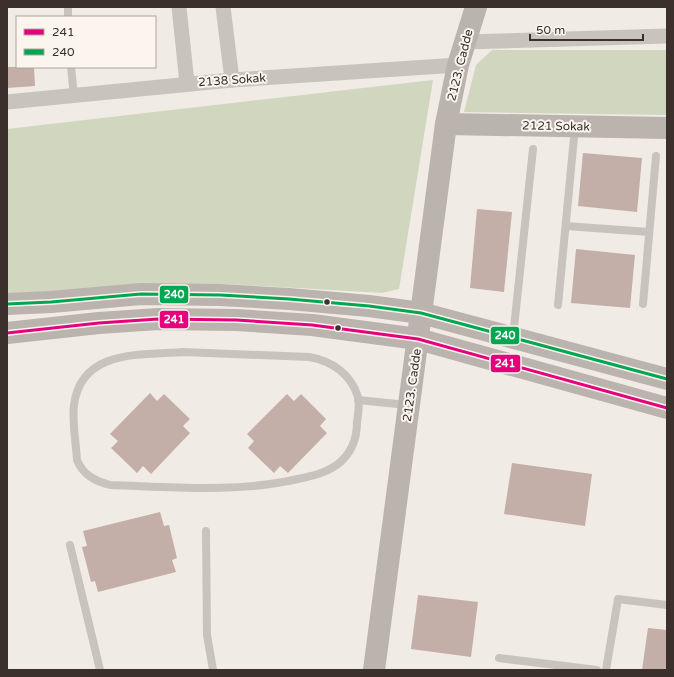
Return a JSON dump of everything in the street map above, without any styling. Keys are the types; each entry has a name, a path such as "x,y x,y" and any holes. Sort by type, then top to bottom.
{"street":[{"path":"179,7 187,83"},
{"path":"223,7 232,80"},
{"name":"2123. Cadde","path":"374,670 446,124 458,64 476,7"},
{"path":"464,42 667,36"},
{"name":"2138 Sokak","path":"7,102 187,83 458,64"},
{"name":"2121 Sokak","path":"446,124 667,128"},
{"path":"7,304 51,302 141,294 220,295 369,306 421,313 667,379"},
{"path":"7,333 99,323 158,319 236,320 312,325 418,339 667,408"}],"lane":[{"path":"72,68 74,96"},
{"path":"558,304 575,126"},
{"path":"512,338 533,149"},
{"path":"643,304 656,156"},
{"path":"566,226 649,232"},
{"path":"183,352 309,357 330,363 339,369 352,384 358,400 357,435 346,456 339,463 321,473 286,482 260,486 218,488 110,485 88,476 80,468 77,460 74,412 76,395 85,378 92,371 99,365 117,357 183,352"},
{"path":"358,400 409,405"},
{"path":"206,531 207,635 213,670"},
{"path":"70,545 100,670"},
{"path":"606,670 618,599 667,605"},
{"path":"499,658 597,670"}],"green space":[{"path":"492,50 667,50 667,115 464,112 476,65"},
{"path":"433,80 399,289 382,293 226,284 7,296 7,129"}],"building":[{"path":"7,67 34,68 35,86 7,88"},
{"path":"583,153 642,158 637,212 578,206"},
{"path":"477,209 512,212 504,292 470,288"},
{"path":"576,249 635,255 630,308 571,303"},
{"path":"150,393 157,401 164,394 190,419 183,426 190,433 151,474 143,466 137,473 111,448 118,441 110,434"},
{"path":"287,394 294,401 301,394 326,419 320,426 327,433 288,473 280,466 274,473 248,448 254,441 247,434"},
{"path":"512,463 592,474 585,526 504,514"},
{"path":"160,512 164,526 169,525 177,558 172,560 176,572 98,592 95,581 91,582 82,547 87,546 83,531"},
{"path":"418,595 478,602 471,657 411,649"},
{"path":"648,628 667,630 667,670 642,670"}],"transit line":[{"name":"240","path":"7,304 51,302 141,294 220,295 369,306 421,313 667,379"},
{"name":"241","path":"7,333 99,323 158,319 236,320 312,325 418,339 667,408"}]}
